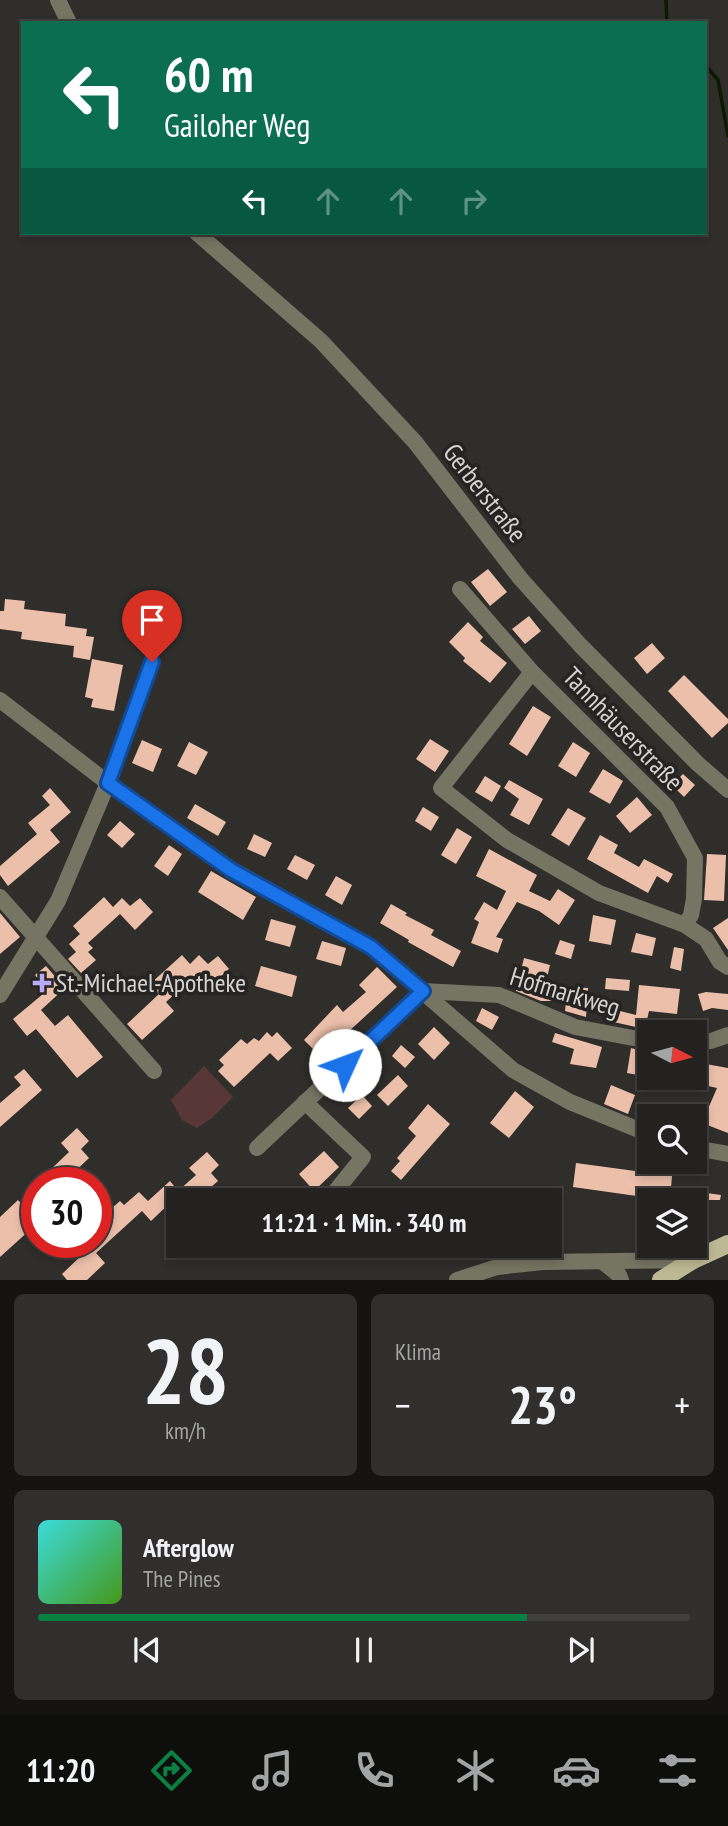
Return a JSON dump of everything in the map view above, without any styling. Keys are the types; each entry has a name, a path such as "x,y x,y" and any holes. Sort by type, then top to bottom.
{"main road":[{"path":"661,1280 692,1260 728,1244"}],"street":[{"path":"58,0 68,21"},
{"name":"Gerberstraße","path":"199,235 321,341 415,442 520,578 580,645 698,764 728,790"},
{"name":"Tannhäuserstraße","path":"460,589 532,672 667,807 695,858 694,899 691,915 685,925"},
{"path":"0,995 58,901 108,783 152,662"},
{"path":"532,672 442,788 507,839 599,893 685,925 706,939 720,962 728,967"},
{"path":"0,701 108,783 231,870 371,947 513,1070 570,1102 637,1129"},
{"path":"0,897 154,1071"},
{"path":"257,1148 423,991"},
{"name":"Hofmarkweg","path":"423,991 499,995 575,1027 637,1039"},
{"path":"707,1041 728,1035"},
{"path":"305,1102 363,1157 338,1188"},
{"path":"707,1150 728,1154"},
{"path":"457,1280 497,1267 543,1262 692,1260"},
{"path":"603,1262 619,1275 621,1280"}],"shaded area":[{"path":"204,1066 233,1097 212,1118 197,1128 182,1120 171,1100"}],"building":[{"path":"488,569 507,592 490,606 471,582"},
{"path":"5,599 25,601 24,609 66,614 65,626 87,629 86,636 94,637 90,660 73,657 74,646 21,639 22,632 0,629 0,611 4,611"},
{"path":"529,616 541,631 525,644 512,629"},
{"path":"468,622 483,637 480,641 507,663 490,683 463,661 465,658 449,642"},
{"path":"652,643 665,658 647,674 634,658"},
{"path":"92,659 123,665 114,711 91,707 93,699 85,697"},
{"path":"575,670 586,681 575,693 563,682"},
{"path":"684,675 728,719 728,723 712,738 668,691"},
{"path":"533,706 551,717 527,756 509,744"},
{"path":"623,720 646,743 632,755 610,732"},
{"path":"430,739 449,751 435,772 416,759"},
{"path":"142,740 162,749 153,772 132,763"},
{"path":"189,742 208,752 196,775 177,766"},
{"path":"573,742 590,753 576,777 558,766"},
{"path":"603,769 623,781 610,804 589,792"},
{"path":"683,774 695,785 684,797 672,785"},
{"path":"485,776 501,786 492,802 475,792"},
{"path":"509,780 543,799 529,825 510,815 519,799 504,788"},
{"path":"50,788 71,812 50,830 60,842 8,886 0,875 0,866 37,834 28,823 50,805 42,796"},
{"path":"637,797 652,815 630,833 616,816"},
{"path":"195,804 226,822 218,836 187,818"},
{"path":"423,807 439,817 431,831 415,821"},
{"path":"568,808 586,818 569,846 551,835"},
{"path":"120,821 135,834 122,848 107,835"},
{"path":"457,828 472,837 456,864 441,855"},
{"path":"254,834 272,843 265,857 247,849"},
{"path":"600,835 618,845 614,853 639,867 644,859 673,874 668,883 657,876 648,893 587,859"},
{"path":"169,845 182,854 168,876 154,866"},
{"path":"489,849 537,875 529,891 550,901 558,889 575,900 559,925 539,911 517,902 496,937 503,939 498,953 471,943 479,922 474,919 484,902 497,910 506,891 476,876"},
{"path":"707,854 726,855 724,901 704,900"},
{"path":"295,855 315,865 307,880 287,869"},
{"path":"211,871 256,897 243,920 198,892"},
{"path":"336,876 352,885 342,905 325,895"},
{"path":"104,897 113,907 122,898 130,906 140,898 153,912 135,930 120,914 88,943 93,948 88,952 96,960 81,973 68,959 76,952 69,944 80,934 73,926"},
{"path":"391,904 407,913 405,915 434,930 431,935 461,951 453,967 380,923"},
{"path":"0,913 20,937 0,954"},
{"path":"593,915 616,920 611,945 589,941"},
{"path":"728,918 728,950 713,928"},
{"path":"271,919 296,926 290,947 265,940"},
{"path":"636,933 656,938 652,956 631,952"},
{"path":"560,940 575,945 571,959 555,954"},
{"path":"322,941 346,948 341,966 316,959"},
{"path":"674,947 684,949 681,971 670,968"},
{"path":"182,955 190,964 199,955 208,964 218,956 229,969 210,986 198,973 166,1002 174,1011 142,1040 127,1024 159,994 150,984"},
{"path":"524,958 550,965 545,986 588,988 586,1017 565,1011 566,1001 541,1001 516,991"},
{"path":"46,966 65,988 41,1010 55,1026 68,1015 103,1057 77,1078 36,1029 27,1036 13,1019 43,994 36,986 41,982 35,975"},
{"path":"261,966 297,976 292,997 255,986"},
{"path":"377,967 397,987 321,1057 304,1040 337,1005 343,1012 366,992 359,985"},
{"path":"606,978 630,980 629,991 605,989"},
{"path":"639,985 680,989 677,1014 649,1011 647,1020 637,1020 637,1027 609,1021 612,1009 636,1015"},
{"path":"698,994 728,994 728,1010 712,1008 703,1011"},
{"path":"482,1008 499,1017 492,1030 476,1021"},
{"path":"434,1027 450,1043 434,1060 418,1044"},
{"path":"267,1032 272,1037 277,1032 292,1048 278,1061 270,1053 234,1087 218,1071 224,1065 219,1060 241,1039 247,1044 254,1038 259,1041"},
{"path":"555,1033 602,1047 596,1068 570,1064 574,1049 552,1042"},
{"path":"401,1045 415,1057 405,1068 392,1056"},
{"path":"631,1048 637,1050 637,1075 627,1073"},
{"path":"707,1064 728,1068 728,1133 707,1125 707,1111 717,1088 707,1086"},
{"path":"24,1069 42,1090 0,1127 0,1103 21,1085 14,1077"},
{"path":"398,1075 408,1086 388,1106 377,1095"},
{"path":"611,1085 635,1095 628,1114 604,1104"},
{"path":"515,1091 534,1107 509,1138 490,1123"},
{"path":"362,1095 372,1106 359,1119 348,1108"},
{"path":"428,1104 450,1124 401,1180 391,1171 400,1161 397,1158 416,1136 408,1128"},
{"path":"77,1128 89,1141 81,1149 89,1158 80,1167 53,1167 69,1152 61,1143"},
{"path":"324,1151 339,1167 317,1188 311,1188 299,1174"},
{"path":"207,1152 219,1165 211,1173 218,1181 210,1188 181,1188 196,1175 189,1168"},
{"path":"576,1163 637,1171 637,1174 672,1176 671,1188 637,1188 637,1196 573,1187"},
{"path":"170,1181 176,1188 166,1188 166,1207 151,1221 142,1211 112,1238 112,1208 120,1201 124,1205 139,1192 148,1201"},
{"path":"707,1193 721,1195 720,1200 707,1200"},
{"path":"18,1200 21,1203 21,1238 0,1257 0,1217"},
{"path":"79,1258 100,1258 105,1263 87,1280 67,1280 62,1274"}],"waterway":[{"path":"666,0 667,21"},
{"path":"707,67 718,80 728,136"}],"place":[{"name":"St.-Michael-Apotheke","path":"42,983"}],"route":[{"path":"152,662 108,783 231,870 371,947 423,991 345,1065"}]}
